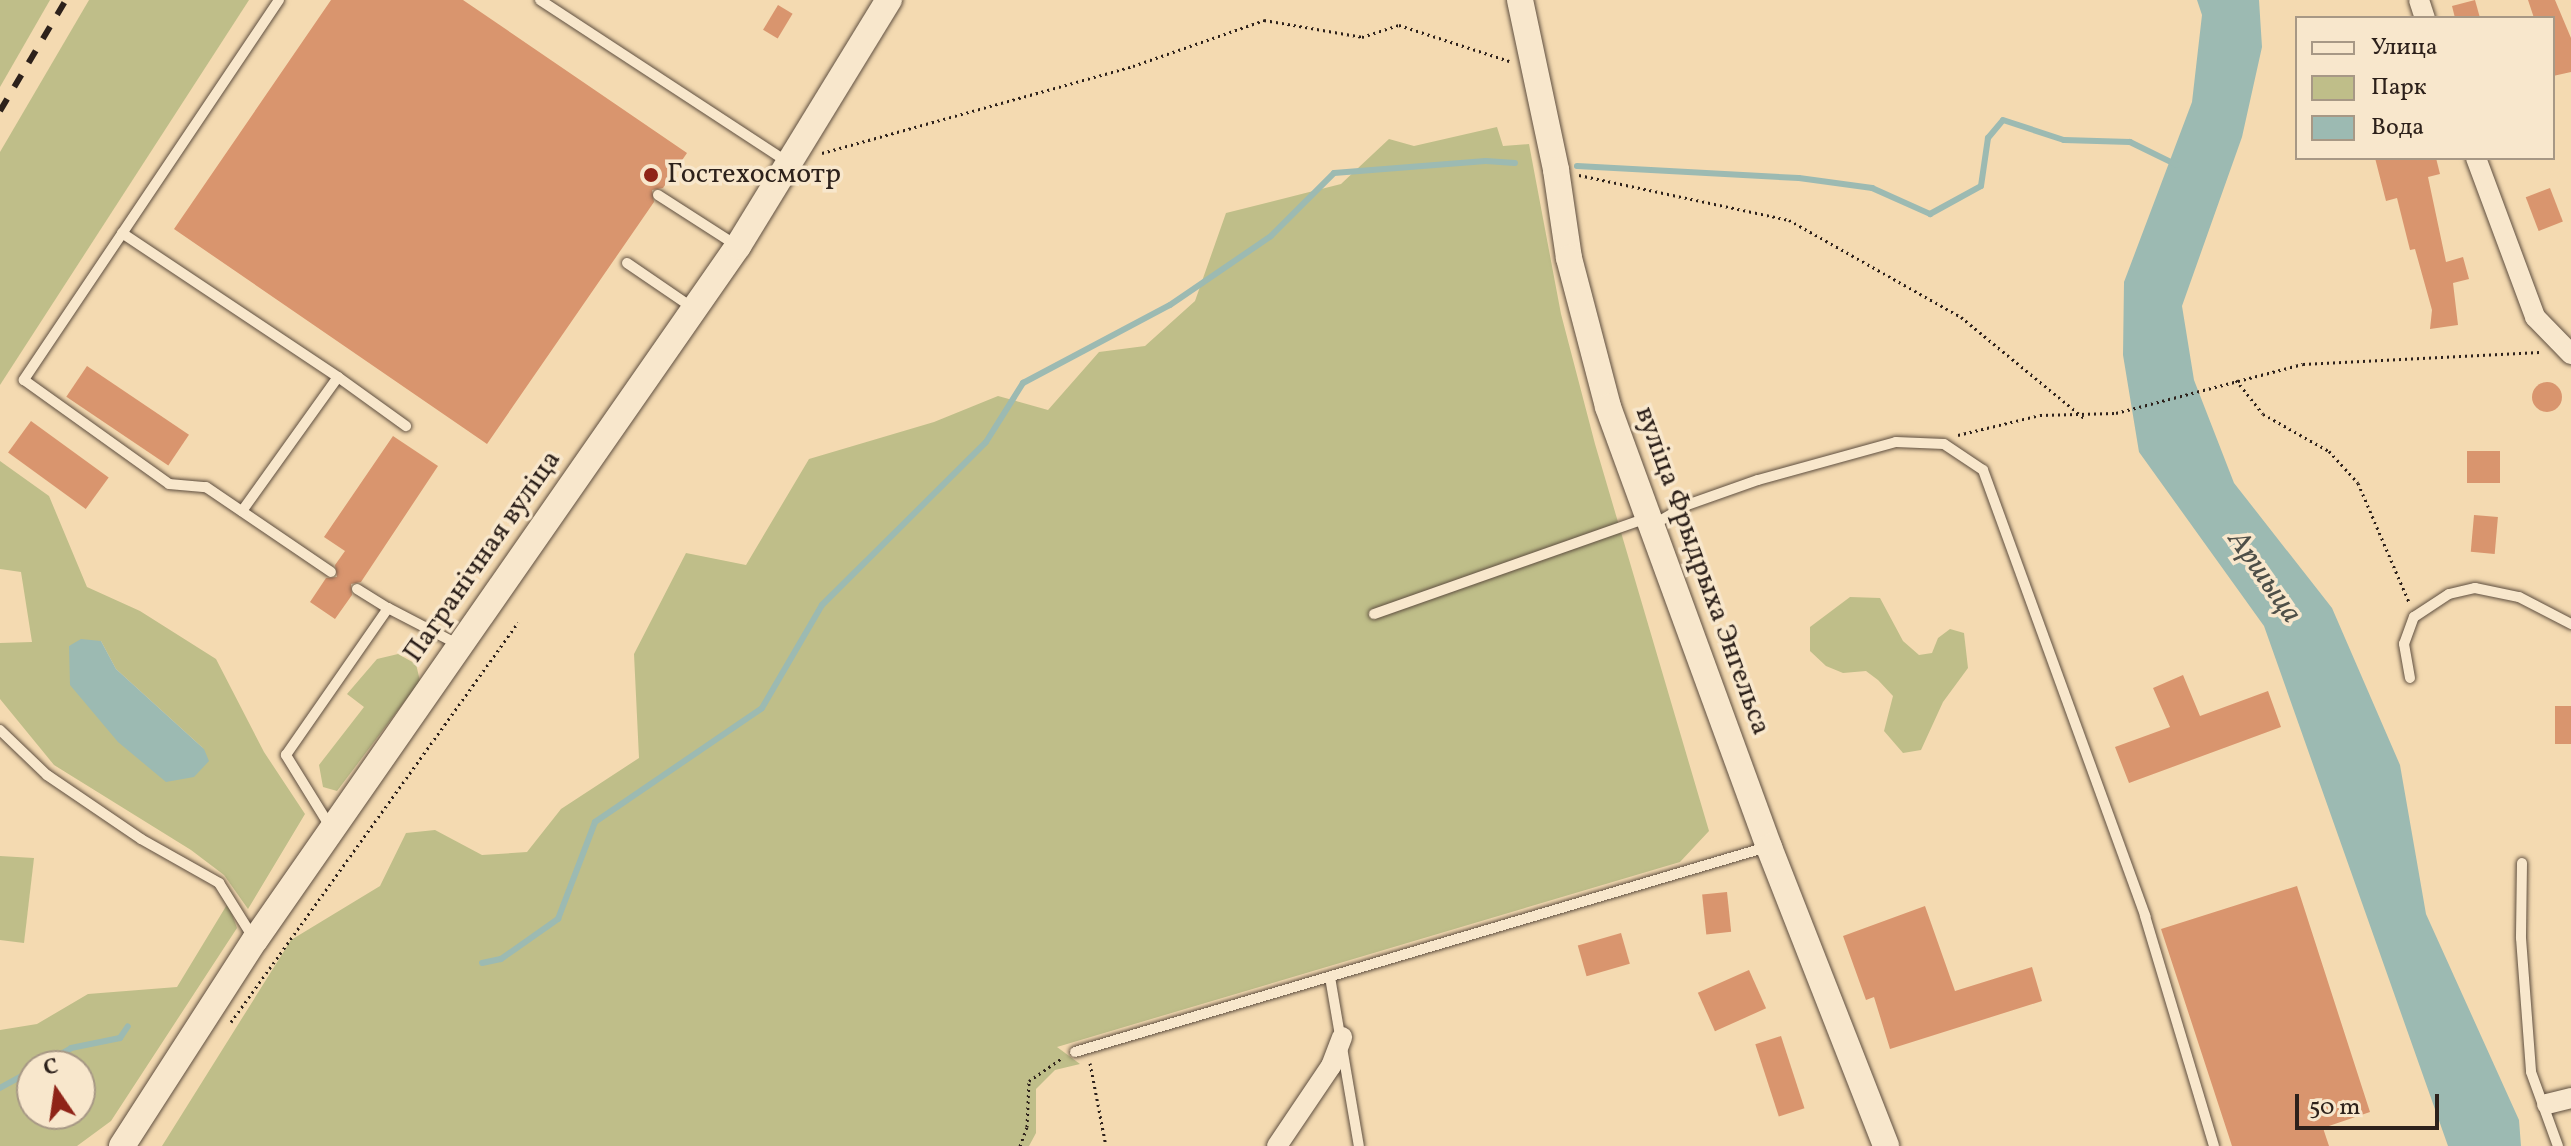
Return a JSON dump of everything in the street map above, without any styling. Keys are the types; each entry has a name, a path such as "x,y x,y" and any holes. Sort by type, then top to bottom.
{"street":[{"name":"Пагранічная вуліца","path":"122,1146 255,940 738,246 889,0"},
{"name":"вуліца Фрыдрыха Энгельса","path":"1520,0 1556,170 1573,273 1608,407 1647,522 1769,847 1886,1146"},
{"path":"2477,160 2535,317 2570,352"},
{"path":"1277,1146 1331,1066 1342,1037"},
{"path":"2547,1104 2571,1098"}],"lane":[{"path":"279,0 24,380 169,484 206,487 331,572"},
{"path":"540,0 788,162"},
{"path":"658,195 738,246"},
{"path":"122,233 406,426"},
{"path":"627,263 694,309"},
{"path":"242,511 338,377"},
{"path":"1374,614 1647,522 1758,480 1896,442 1944,444 1983,470 2017,555 2145,916 2214,1146"},
{"path":"2410,678 2404,644 2414,617 2449,594 2475,588 2519,597 2571,624"},
{"path":"357,589 461,646"},
{"path":"332,830 286,755 388,608"},
{"path":"0,730 47,775 141,839 219,883 255,940"},
{"path":"1075,1052 1769,847"},
{"path":"2522,863 2531,1072 2547,1104 2558,1146"},
{"path":"1330,977 1359,1146"}],"path":[{"path":"788,162 1133,66 1264,20 1362,37 1399,25 1536,69"},
{"path":"1556,170 1789,220 1961,317 2072,402 2084,418"},
{"path":"1944,444 1996,422 2040,415 2084,418 2116,413 2303,364 2570,352"},
{"path":"2236,380 2263,414 2329,451 2358,483 2391,552 2414,617"},
{"path":"225,1031 518,622"},
{"path":"1087,1049 1106,1146"},
{"path":"1020,1146 1027,1127 1029,1081 1075,1052"}],"green space":[{"path":"0,0 50,0 0,87"},
{"path":"89,0 249,0 0,385 0,152"},
{"path":"1497,127 1503,146 1529,144 1561,314 1595,444 1709,831 1680,862 1057,1047 1080,1064 1055,1070 1036,1089 1036,1133 1029,1146 162,1146 291,940 380,886 406,833 435,830 482,855 527,852 561,809 639,758 634,654 686,553 746,565 809,459 934,422 998,396 1048,410 1099,352 1145,346 1195,301 1226,213 1341,184 1389,139 1414,146"},
{"path":"0,461 49,496 87,587 140,611 216,659 264,752 305,814 248,909 224,875 191,850 54,765 0,699 0,643 32,642 21,572 0,569","holes":["101,641 116,669 204,749 69,646"]},
{"path":"1850,597 1880,598 1903,641 1919,655 1932,653 1938,638 1950,629 1964,633 1968,668 1943,702 1921,750 1903,753 1884,731 1893,696 1878,680 1866,671 1843,673 1826,666 1810,651 1810,627"},
{"path":"398,654 416,664 420,681 337,791 323,787 319,765 364,707 347,694 377,659"},
{"path":"0,856 34,858 24,943 0,940"},
{"path":"228,903 237,928 111,1121 77,1146 0,1146 0,1030 37,1024 88,994 177,987"}],"water":[{"name":"Аршыца","path":"2197,0 2259,0 2262,47 2242,137 2182,306 2194,380 2234,483 2332,608 2400,765 2426,914 2519,1120 2521,1146 2448,1146 2264,626 2139,452 2123,355 2124,282 2192,102 2202,15"},
{"path":"81,639 101,641 116,669 204,749 209,761 194,777 166,782 118,742 70,685 69,646"}],"building":[{"path":"331,0 463,0 687,153 663,188 652,190 654,202 487,444 174,229"},
{"path":"2475,0 2479,16 2454,16 2452,6"},
{"path":"2528,0 2555,0 2571,38 2571,72 2555,76 2555,16 2533,16"},
{"path":"778,5 793,14 778,39 763,30"},
{"path":"2376,160 2436,160 2440,174 2428,177 2446,262 2463,257 2469,279 2453,283 2458,325 2430,329 2432,310 2415,249 2410,250 2397,198 2386,201"},
{"path":"2550,188 2563,222 2539,231 2526,197"},
{"path":"87,366 189,435 168,465 66,397"},
{"path":"2547,382 2558,386 2562,397 2558,408 2547,412 2536,408 2532,397 2536,386"},
{"path":"31,421 109,477 86,509 8,453"},
{"path":"393,436 438,466 361,582 351,584 352,595 335,619 310,602 326,578 337,577 335,565 345,551 324,537"},
{"path":"2467,451 2500,451 2500,483 2467,483"},
{"path":"2474,515 2498,517 2495,554 2471,552"},
{"path":"2183,675 2200,716 2268,691 2281,727 2129,783 2115,747 2170,727 2153,688"},
{"path":"2555,706 2571,706 2571,744 2555,744"},
{"path":"2297,886 2370,1112 2323,1128 2329,1146 2232,1146 2161,929"},
{"path":"1727,892 1731,932 1706,934 1702,895"},
{"path":"1925,906 1955,991 2032,967 2042,1001 1890,1049 1874,997 1866,1000 1843,936"},
{"path":"1621,933 1630,964 1587,976 1578,945"},
{"path":"1749,970 1766,1008 1715,1031 1698,993"},
{"path":"1781,1036 1804,1108 1779,1117 1755,1044"}],"waterway":[{"path":"1577,166 1799,178 1872,188 1930,214 1981,186 1988,138 2003,120 2064,140 2130,142 2177,165"},
{"path":"482,963 501,959 558,919 595,822 762,708 822,605 986,442 1023,383 1170,305 1271,236 1334,173 1486,161 1515,163"},
{"path":"67,1050 120,1038 128,1026"},
{"path":"0,1088 16,1079"}],"railway":[{"path":"0,111 66,0"}],"place":[{"name":"Гостехосмотр","path":"651,175"}]}
